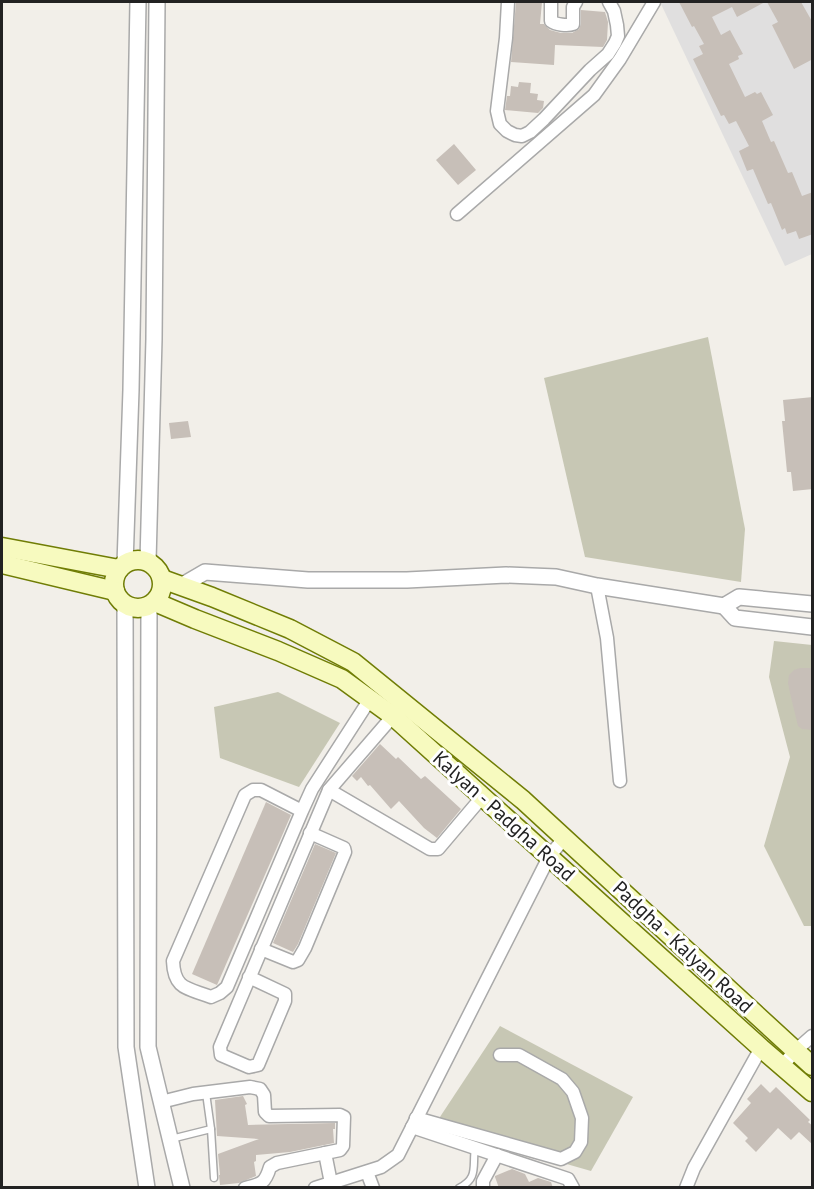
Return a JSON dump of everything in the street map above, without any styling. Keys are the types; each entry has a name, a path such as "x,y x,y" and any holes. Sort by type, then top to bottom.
{"main road":[{"path":"2,547 122,566"},
{"path":"2,564 120,598 132,608 140,609 152,604 160,595 162,579 159,572 147,561 132,560 122,566 115,576 120,598"},
{"name":"Padgha - Kalyan Road","path":"162,579 290,629 353,662 400,711 523,800 813,1066"},
{"name":"Kalyan - Padgha Road","path":"152,604 278,651 342,679 370,699 400,711 483,796 549,857 813,1092"},
{"path":"506,817 523,800"}],"street":[{"path":"122,566 131,390 138,2"},
{"path":"147,561 154,339 157,2"},
{"path":"508,2 497,111 500,124 515,135 530,132 608,54 618,36 614,11 609,2"},
{"path":"551,2 551,21 570,25 574,21 573,7 576,2"},
{"path":"457,214 594,95 620,59 654,2"},
{"path":"590,70 602,83"},
{"path":"530,132 540,143"},
{"path":"181,586 205,572 308,580 407,580 506,575 556,577 597,586 724,606 735,618 813,627"},
{"path":"597,586 607,638 620,781"},
{"path":"724,606 739,597 813,604"},
{"path":"120,598 126,1047 147,1188"},
{"path":"763,621 765,599"},
{"path":"152,604 148,1047 182,1188"},
{"path":"302,812 261,790 253,790 245,795 173,961 174,975 179,984 211,997 226,987 312,789 370,699"},
{"path":"249,977 285,994 285,1001 258,1065 249,1067 221,1055 220,1047 249,977 310,833 329,790 400,711"},
{"path":"329,790 430,849 438,849 483,796"},
{"path":"261,949 293,962 298,960 305,948 345,852 344,848 310,833"},
{"path":"315,1188 381,1167 398,1155 549,857 565,837"},
{"path":"783,1065 813,1036"},
{"path":"686,1188 694,1168 761,1048"},
{"path":"414,1122 561,1159 575,1152 581,1142 582,1118 573,1092 562,1078 519,1055 500,1055"},
{"path":"161,1102 250,1087 260,1089 264,1095 265,1112 269,1116 340,1115 344,1117 343,1146 340,1150 277,1163 270,1167 267,1177 261,1184 245,1188"},
{"path":"414,1122 475,1148 568,1179 573,1188"},
{"path":"325,1154 331,1183"},
{"path":"483,1188 483,1181 497,1155"},
{"path":"367,1172 373,1188"}],"lane":[{"path":"206,1093 214,1178"},
{"path":"170,1139 211,1129"},
{"path":"459,1188 467,1184 472,1177 475,1167 475,1148"}],"shaded area":[{"path":"664,2 812,2 812,254 785,266 661,4"},
{"path":"708,337 745,529 741,582 585,557 544,378"},
{"path":"774,641 812,645 812,926 804,926 764,846 790,757 769,677"},
{"path":"278,692 340,723 299,787 220,758 214,707"},
{"path":"500,1026 633,1097 591,1171 434,1126"}],"building":[{"path":"516,2 542,2 540,24 561,33 572,33 579,29 581,10 605,12 608,22 607,40 603,47 555,45 554,65 511,62"},
{"path":"679,2 765,2 737,17 732,7 712,17 721,35 730,30 743,54 729,64 745,97 761,92 773,115 762,121 788,173 792,172 802,196 813,192 813,234 799,239 796,231 787,234 785,228 782,230 753,169 747,171 739,151 749,146 736,121 729,124 724,115 721,116 693,59 703,54 699,46 704,44"},
{"path":"767,2 801,2 813,23 813,59 794,69 772,25 778,22"},
{"path":"519,82 531,83 530,93 538,94 537,100 544,101 543,108 538,113 505,110 511,86 518,87"},
{"path":"454,144 476,170 458,185 436,160"},
{"path":"813,397 813,489 793,491 791,472 787,472 782,421 785,421 783,400"},
{"path":"188,421 191,437 171,439 169,423"},
{"path":"800,668 813,668 813,730 802,729 798,726 790,693 789,675"},
{"path":"380,744 421,779 425,776 461,809 437,838 424,828 399,801 391,809 361,777 357,781 352,776"},
{"path":"266,802 291,815 217,985 192,974"},
{"path":"315,844 336,853 293,952 273,943"},
{"path":"761,1084 770,1093 776,1087 810,1120 808,1122 813,1126 813,1145 799,1132 791,1140 778,1128 756,1152 745,1141 748,1138 733,1123 751,1103 747,1099"},
{"path":"243,1096 247,1104 245,1105 248,1125 335,1123 334,1143 290,1152 256,1155 254,1162 256,1176 239,1183 220,1185 218,1154 259,1139 217,1136 215,1100"},
{"path":"512,1169 525,1174 529,1182 538,1178 551,1182 553,1188 499,1188 495,1176"}]}
